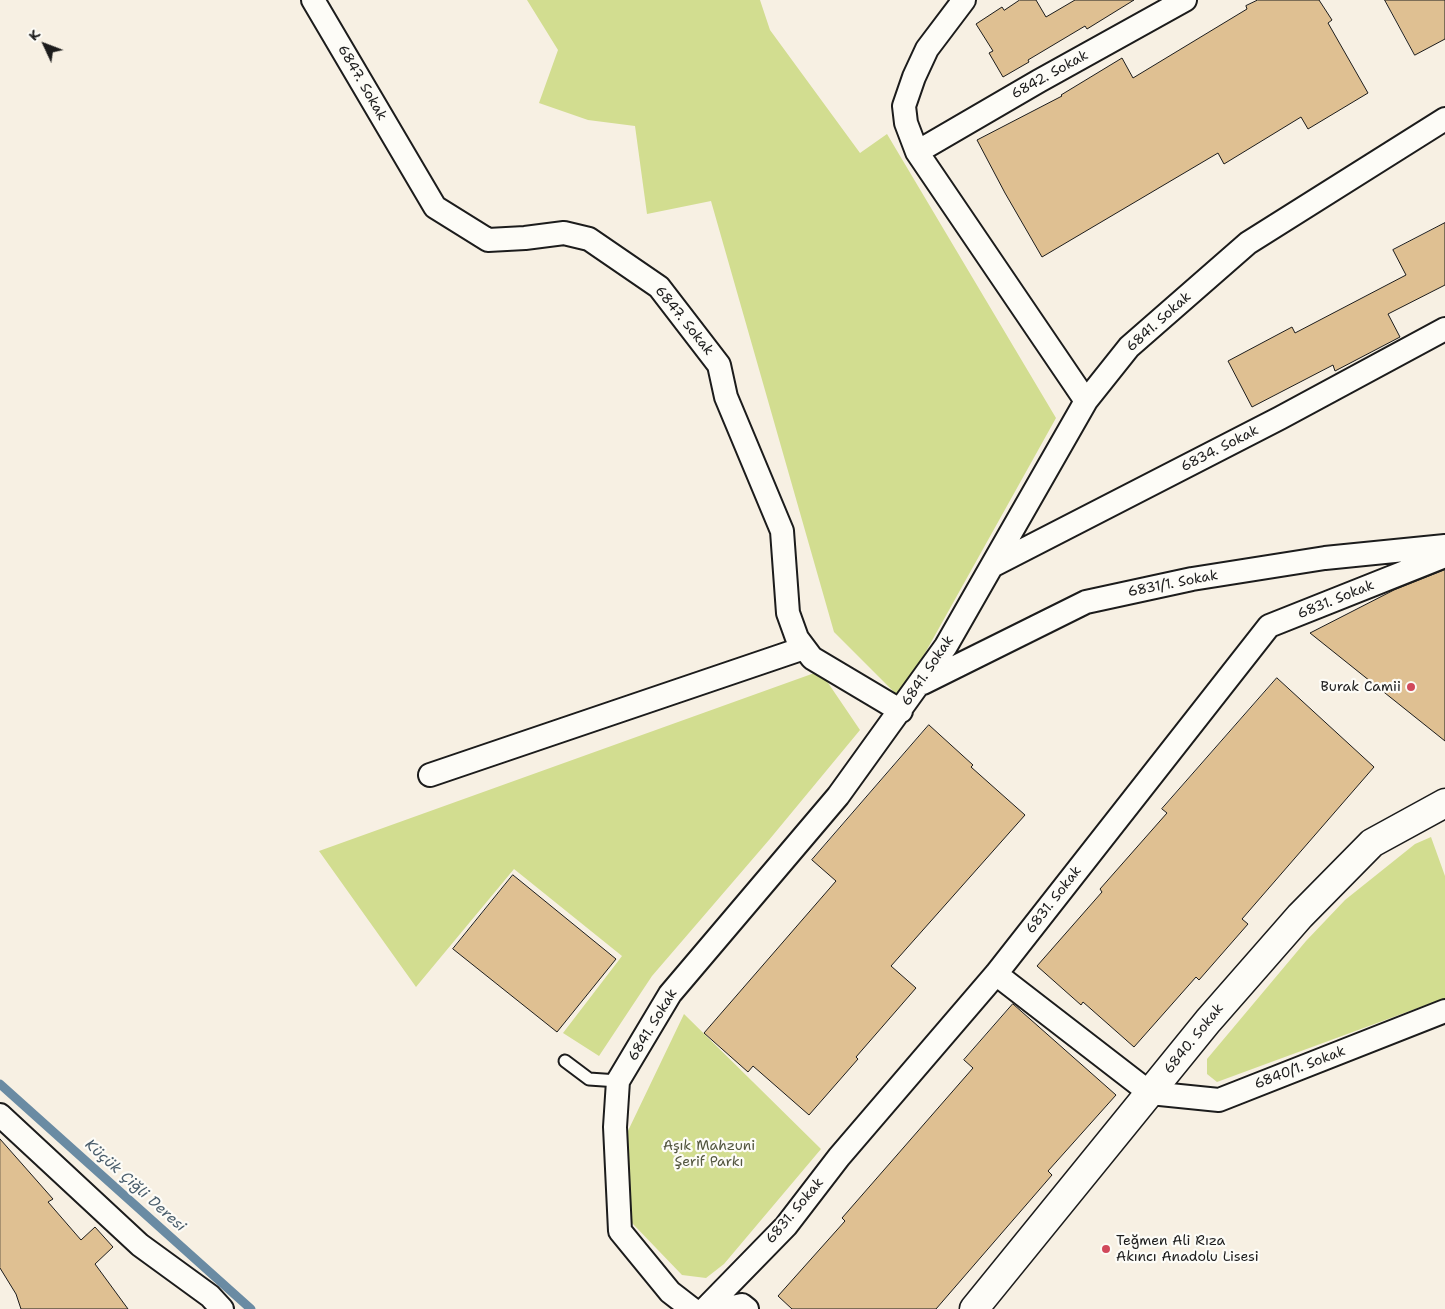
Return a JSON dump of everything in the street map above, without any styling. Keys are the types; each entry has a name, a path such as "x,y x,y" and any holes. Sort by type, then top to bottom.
{"street":[{"name":"6847. Sokak","path":"313,0 435,208 488,240 564,233 589,239 659,287 719,365 726,397 782,531 788,613 797,638 812,658 901,711"},
{"path":"964,0 927,49 914,77 904,106 906,123 917,152 1086,401"},
{"name":"6842. Sokak","path":"917,152 1038,81 1184,0"},
{"name":"6841. Sokak","path":"692,1309 670,1292 620,1231 615,1127 618,1081 670,994 838,796 920,685 946,646 994,565 1086,401 1129,348 1248,243 1445,119"},
{"name":"6834. Sokak","path":"994,565 1280,418 1445,329"},
{"name":"6831/1. Sokak","path":"920,685 1086,602 1192,579 1325,558 1445,546"},
{"name":"6831. Sokak","path":"705,1309 786,1226 839,1158 996,974 1269,626 1445,556"},
{"path":"430,775 804,648"},
{"name":"6840. Sokak","path":"974,1309 1212,1016 1300,916 1372,843 1445,803"},
{"path":"996,974 1150,1093"},
{"name":"6840/1. Sokak","path":"1150,1093 1219,1100 1445,1011"},
{"path":"0,1116 140,1245 210,1296 222,1309"},
{"path":"724,1309 742,1305 747,1309"}],"lane":[{"path":"566,1061 589,1079 618,1081"}],"green space":[{"path":"527,0 760,0 770,30 860,153 887,134 1056,418 900,698 834,632 711,201 647,214 635,126 588,120 539,103 558,50"},
{"path":"820,671 860,730 769,840 652,976 599,1056 563,1033 622,956 514,869 416,987 319,851"},
{"path":"1431,837 1445,876 1445,998 1217,1082 1207,1074 1207,1059 1306,941 1345,900 1415,844"},
{"name":"Aşık Mahzuni Şerif Parkı","path":"684,1014 821,1149 724,1264 706,1278 682,1275 632,1223 626,1135"}],"building":[{"path":"1020,0 1036,0 1046,17 1075,0 1134,0 1087,29 1085,26 1003,77 989,53 993,51 976,24 1002,7 1004,10"},
{"path":"1258,0 1319,0 1332,20 1328,23 1368,93 1308,129 1301,117 1224,164 1218,153 1042,257 977,140 1062,96 1122,58 1133,78 1247,9 1246,6"},
{"path":"1385,0 1445,0 1445,39 1415,55"},
{"path":"1445,223 1445,285 1388,314 1400,337 1335,371 1333,365 1252,407 1228,361 1292,327 1295,333 1406,275 1393,250"},
{"name":"Burak Camii","path":"1445,570 1445,741 1310,633 1394,590"},
{"path":"1277,678 1374,767 1242,919 1248,924 1199,980 1196,977 1134,1047 1083,1002 1081,1005 1037,966 1102,892 1100,889 1167,813 1162,809"},
{"path":"929,725 973,765 971,767 1025,815 891,966 916,988 809,1115 753,1066 748,1072 704,1033 836,881 812,860"},
{"path":"513,875 616,959 557,1032 453,949"},
{"path":"1013,1004 1116,1095 1048,1171 1052,1175 936,1309 792,1309 778,1296 845,1221 842,1218 973,1068 964,1060"},
{"path":"0,1139 53,1199 48,1202 81,1240 95,1227 113,1247 95,1264 128,1309 21,1309 16,1294 0,1268"}],"waterway":[{"name":"Küçük Çiğli Deresi","path":"0,1084 251,1309"}],"place":[{"name":"Burak Camii","path":"1411,687"},
{"name":"Teğmen Ali Rıza Akıncı Anadolu Lisesi","path":"1106,1249"}]}
